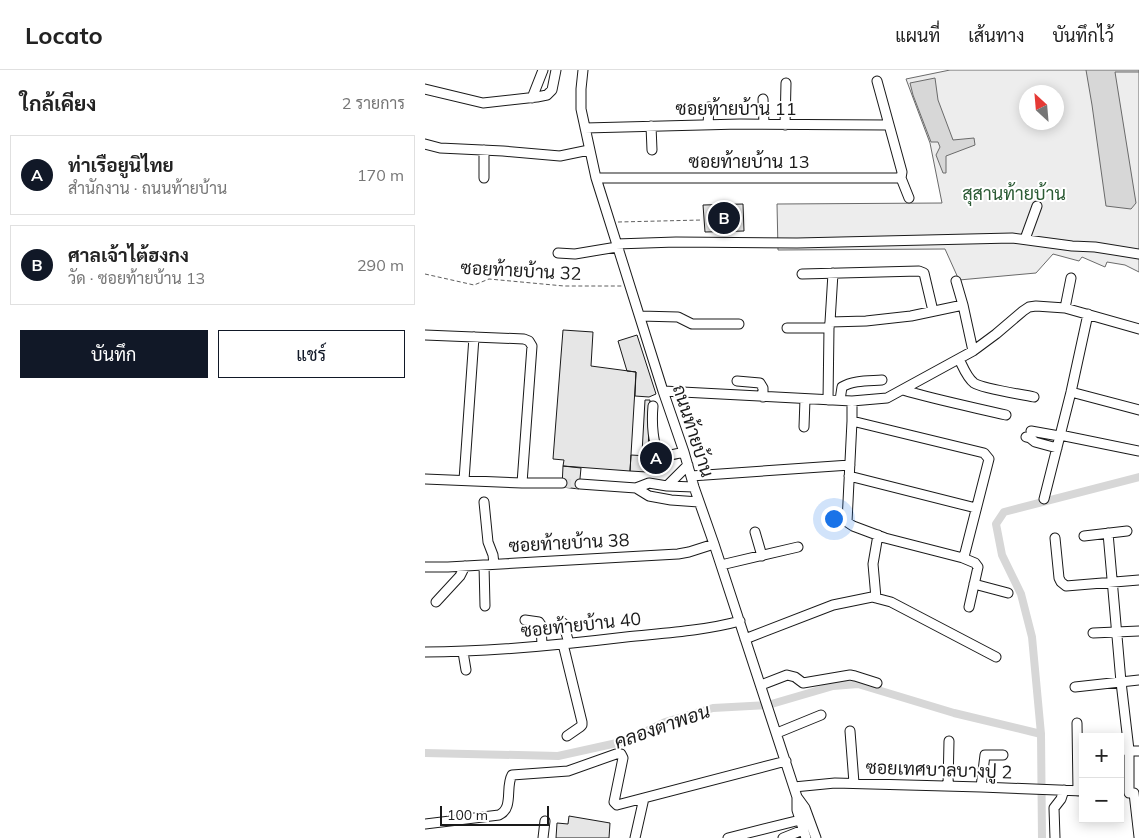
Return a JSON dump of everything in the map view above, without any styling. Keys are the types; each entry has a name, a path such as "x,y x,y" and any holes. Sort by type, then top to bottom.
{"street":[{"path":"532,98 543,70"},
{"path":"425,89 483,103 532,98 547,95 552,90 556,70"},
{"name":"ถนนท้ายบ้าน","path":"583,70 581,109 596,178 694,488 777,733 797,797 797,810 805,834"},
{"path":"877,81 902,172 901,178 909,198"},
{"path":"785,125 786,83"},
{"path":"763,99 764,124"},
{"path":"708,125 709,107"},
{"name":"ซอยท้ายบ้าน 11","path":"585,128 764,124 888,125"},
{"path":"651,126 652,150"},
{"path":"425,144 440,148 560,156 589,150"},
{"path":"484,150 484,178"},
{"name":"ซอยท้ายบ้าน 13","path":"596,178 901,178"},
{"path":"1025,239 1037,206"},
{"path":"558,253 575,254 617,246 676,242 797,243 1012,238 1139,254"},
{"path":"827,400 833,273"},
{"path":"802,274 924,273 933,312"},
{"path":"1065,308 1071,278"},
{"path":"956,280 973,351"},
{"path":"787,328 911,316 963,305"},
{"path":"663,391 852,401 887,398 959,360 996,334 1023,311 1036,306 1065,308 1139,329"},
{"path":"1044,499 1071,392 1088,314"},
{"path":"640,316 678,318 692,324 739,324"},
{"path":"425,335 524,338 529,340 532,346 522,483"},
{"path":"464,480 474,337"},
{"path":"959,360 974,383 982,387 1034,397"},
{"path":"840,400 844,385 882,380"},
{"path":"737,381 760,383 763,388 763,397"},
{"path":"903,390 1006,415"},
{"path":"1071,392 1139,410"},
{"path":"804,427 805,399"},
{"path":"852,401 847,522 878,536 963,558 975,563 977,565 969,607"},
{"path":"653,406 653,434 657,449 665,456 684,452"},
{"path":"852,421 984,453 989,459 963,558"},
{"path":"1057,448 1035,442 1028,434 1060,436 1139,451"},
{"path":"667,486 687,465"},
{"path":"691,476 850,465"},
{"path":"849,476 976,508"},
{"path":"425,479 562,483"},
{"path":"580,484 636,488 649,483 694,488"},
{"path":"636,488 649,496 699,502"},
{"path":"483,502 488,542 493,555 489,564 485,606"},
{"path":"1084,536 1127,531"},
{"path":"755,532 762,556"},
{"path":"1108,533 1121,682 1130,750 1130,793 1139,837"},
{"path":"876,598 873,564 878,536"},
{"path":"1055,538 1059,578 1066,586 1139,580"},
{"name":"ซอยท้ายบ้าน 38","path":"425,567 677,554 714,544"},
{"path":"721,565 799,547"},
{"path":"436,602 460,576 465,566"},
{"path":"974,584 1008,593"},
{"path":"745,639 833,605 872,597 891,602 996,657"},
{"path":"525,620 539,622 543,645"},
{"name":"ซอยท้ายบ้าน 40","path":"425,652 463,652 566,643 706,628 740,621"},
{"path":"563,623 582,722 580,727 567,736"},
{"path":"1093,633 1139,631"},
{"path":"463,652 466,670"},
{"path":"762,689 787,675 791,675 803,683 850,675 877,683"},
{"path":"1075,687 1139,680"},
{"path":"777,733 821,715"},
{"path":"1077,723 1079,778"},
{"path":"850,731 854,783"},
{"path":"948,786 949,741"},
{"path":"425,824 499,815 507,808 512,775 568,771 619,754 623,758 615,804 617,805 786,762"},
{"path":"981,787 985,755 1003,755"},
{"name":"ซอยเทศบาลบางปู 2","path":"794,787 854,783 1079,791"},
{"path":"1055,838 1054,808 1061,799 1064,790"},
{"name":"ถนนท้ายบ้าน","path":"797,797 805,808 815,838"},
{"path":"635,838 644,798"},
{"path":"728,838 800,820"},
{"path":"543,838 545,821"},
{"path":"783,838 805,834"}],"path":[{"path":"609,222 702,220"},
{"name":"ซอยท้ายบ้าน 32","path":"425,274 474,284 489,280 578,287 617,286"}],"shaded area":[{"name":"สุสานท้ายบ้าน","path":"950,70 1139,70 1139,272 1125,265 1107,262 1105,267 1082,257 1079,261 1053,254 1036,273 959,280 945,249 778,250 777,204 942,203 930,143 906,79"},
{"path":"1086,70 1139,70 1139,72 1115,72 1136,203 1131,209 1106,206"},
{"path":"935,78 938,100 953,140 974,138 975,145 946,156 946,173 943,173 936,155 940,147 938,142 931,142 910,83"}],"building":[{"path":"743,204 744,231 705,232 703,205"},
{"path":"563,330 593,332 591,366 636,372 630,471 563,466 564,460 553,459"},
{"path":"637,335 656,394 649,397 635,396 636,372 627,371 618,341"},
{"path":"645,400 650,400 648,453 642,453"},
{"path":"631,455 648,456 647,472 630,471"},
{"path":"563,466 581,468 579,489 562,487"},
{"path":"569,816 610,823 609,838 556,838 557,823 568,824"}],"waterway":[{"path":"1042,838 1041,734 1032,637 1021,594 1002,555 996,524 1004,512 1139,477"},
{"name":"คลองตาพอน","path":"425,753 558,756 626,741 665,722 713,708 768,705 833,686 858,684 954,713 1041,734"}],"tunnel":[{"path":"562,483 580,484"}],"place":[{"name":"ศาลเจ้าไต้ฮงกง","path":"724,218"},
{"name":"ท่าเรือยูนิไทย","path":"656,458"}]}
